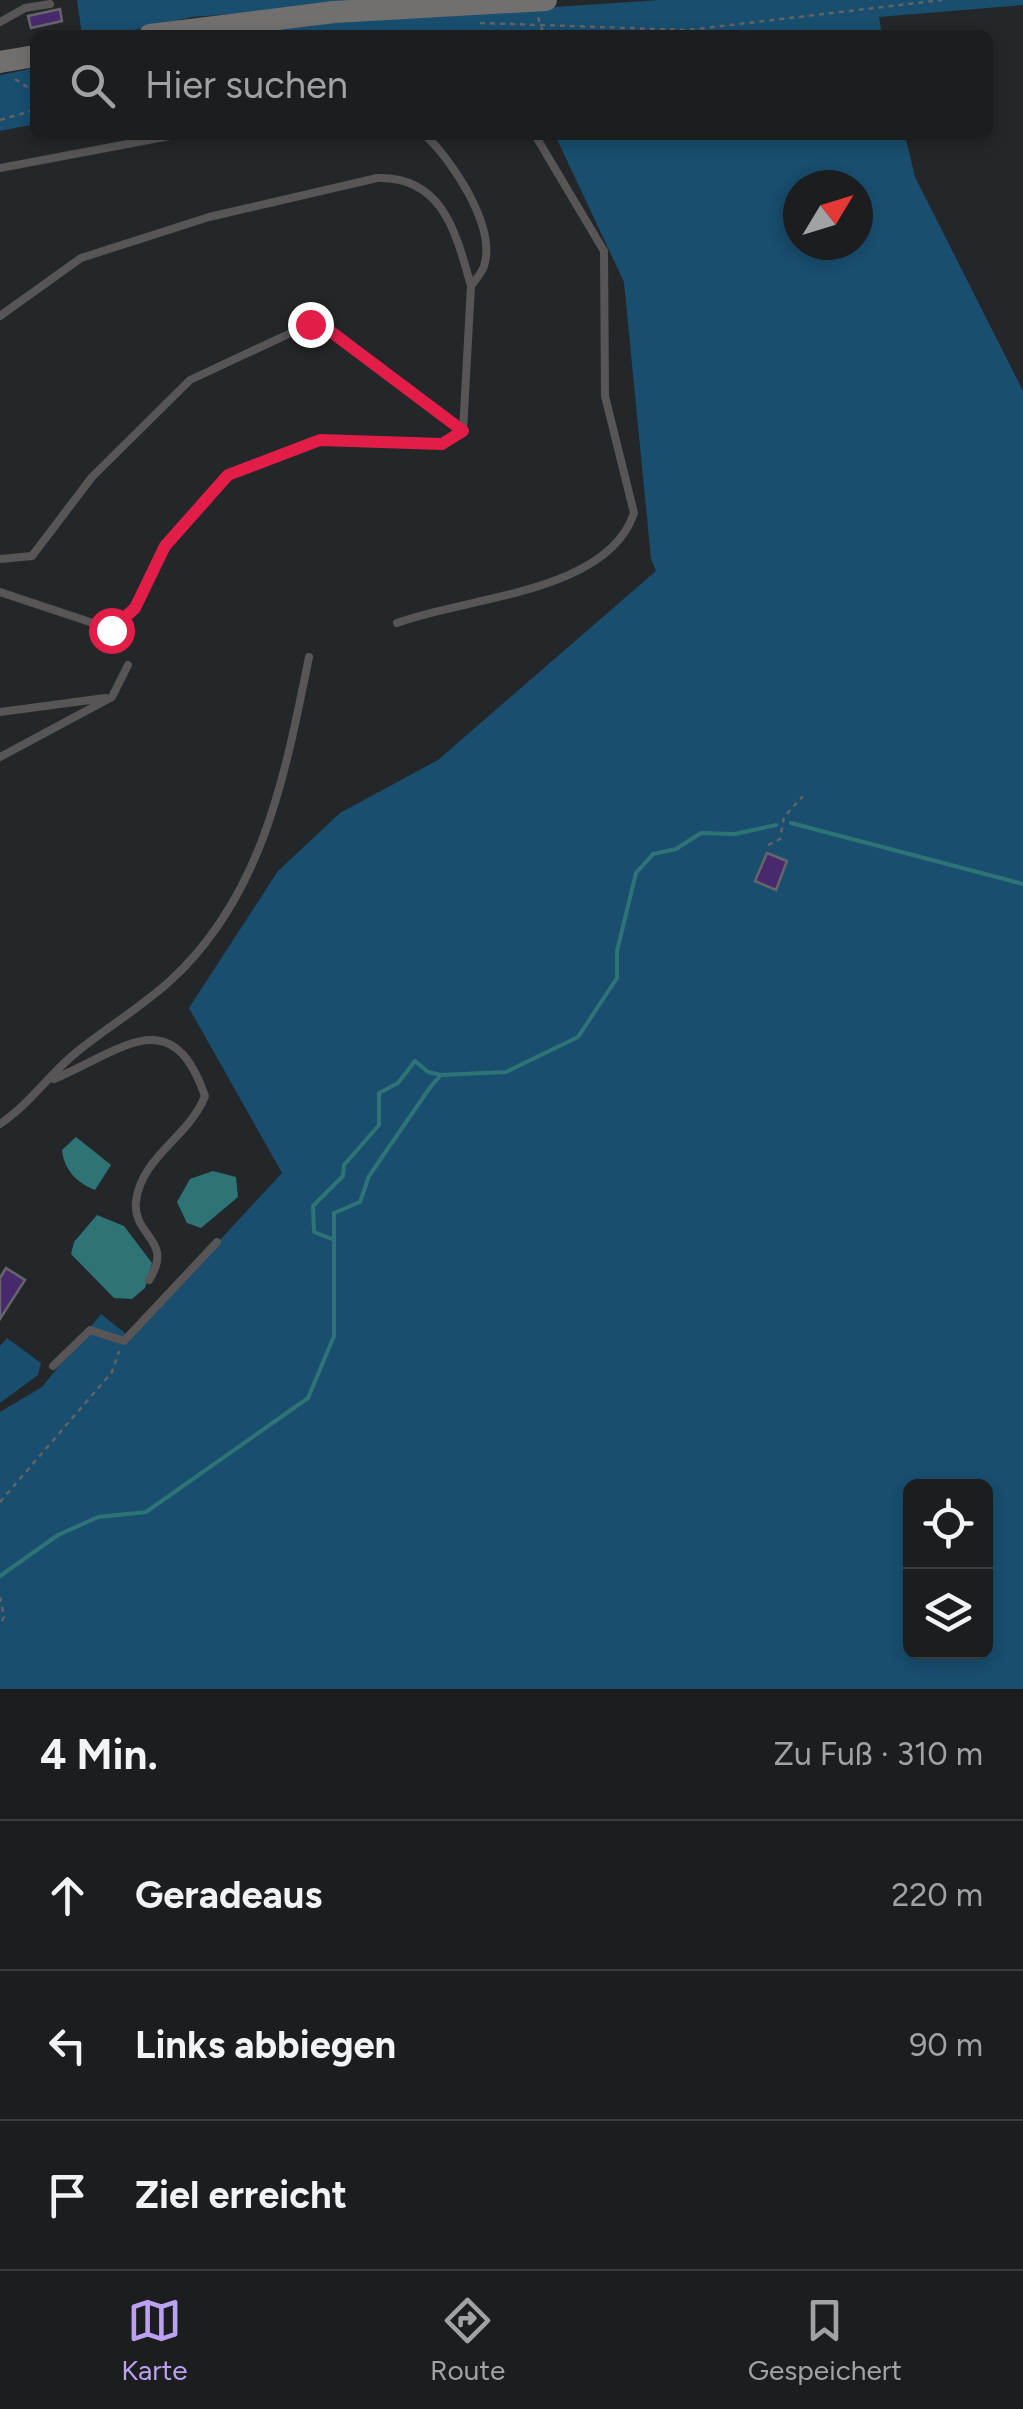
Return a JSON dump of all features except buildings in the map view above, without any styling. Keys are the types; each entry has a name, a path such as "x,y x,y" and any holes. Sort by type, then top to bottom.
{"street":[{"path":"190,30 334,12 546,0"},
{"path":"6,70 30,58"}],"lane":[{"path":"0,22 25,8 50,4"},
{"path":"0,168 148,140"},
{"path":"430,140 448,156 486,240 484,266 471,286"},
{"path":"397,622 583,569 620,541 634,514 605,396 604,251 537,140"},
{"path":"0,316 81,258 209,217 377,178 401,178 427,193 456,234 471,286 463,431"},
{"path":"0,558 32,556 92,477 190,380 310,324 326,328 463,431"},
{"path":"0,592 111,630 135,608 165,546 228,475 320,440 442,444 463,431"},
{"path":"0,1124 50,1081 74,1054 170,981 234,905 274,814 309,657"},
{"path":"0,756 112,697 128,664"},
{"path":"0,712 112,697"},
{"path":"50,1081 146,1040 166,1039 185,1051 195,1066 206,1096 198,1115 146,1169 135,1204 140,1223 157,1244 159,1264 149,1280"},
{"path":"53,1366 90,1330 124,1341 218,1242"}],"path":[{"path":"475,22 688,30 942,0"},
{"path":"539,26 541,30"},
{"path":"6,70 30,88"},
{"path":"0,120 30,111"},
{"path":"768,845 780,839 784,817 802,796"},
{"path":"0,1502 112,1372 124,1341"},
{"path":"0,1598 4,1617 0,1624"}],"shaded area":[{"path":"77,0 426,0 192,17 134,30 81,30"},
{"path":"660,0 1023,0 1023,5 879,17 881,30 256,30"},
{"path":"30,69 30,125 0,131 0,75"},
{"path":"557,140 906,140 915,177 1023,391 1023,1689 0,1689 0,1412 42,1387 101,1314 130,1337 282,1173 189,1008 278,871 340,813 438,760 656,571 651,559 624,282"},
{"path":"76,1137 111,1165 95,1190 77,1180 65,1164 62,1150"},
{"path":"213,1171 236,1177 238,1197 201,1228 187,1223 177,1202 190,1179"},
{"path":"97,1215 124,1226 152,1263 145,1288 132,1299 114,1298 71,1254 74,1242"},
{"path":"7,1338 41,1363 38,1375 0,1403 0,1346"}],"waterway":[{"path":"791,823 1023,884"},
{"path":"0,1576 58,1535 98,1517 146,1512 308,1398 334,1336 334,1213 360,1202 369,1176 431,1086 441,1075 506,1072 578,1037 617,978 617,951 636,873 653,854 676,849 701,833 735,834 776,825"},
{"path":"332,1239 314,1232 313,1206 343,1176 344,1165 379,1125 379,1093 398,1083 415,1061 428,1072 441,1075"}],"route":[{"path":"111,630 135,608 165,546 228,475 274,454 320,440 442,444 463,431 326,328 310,324"}]}
